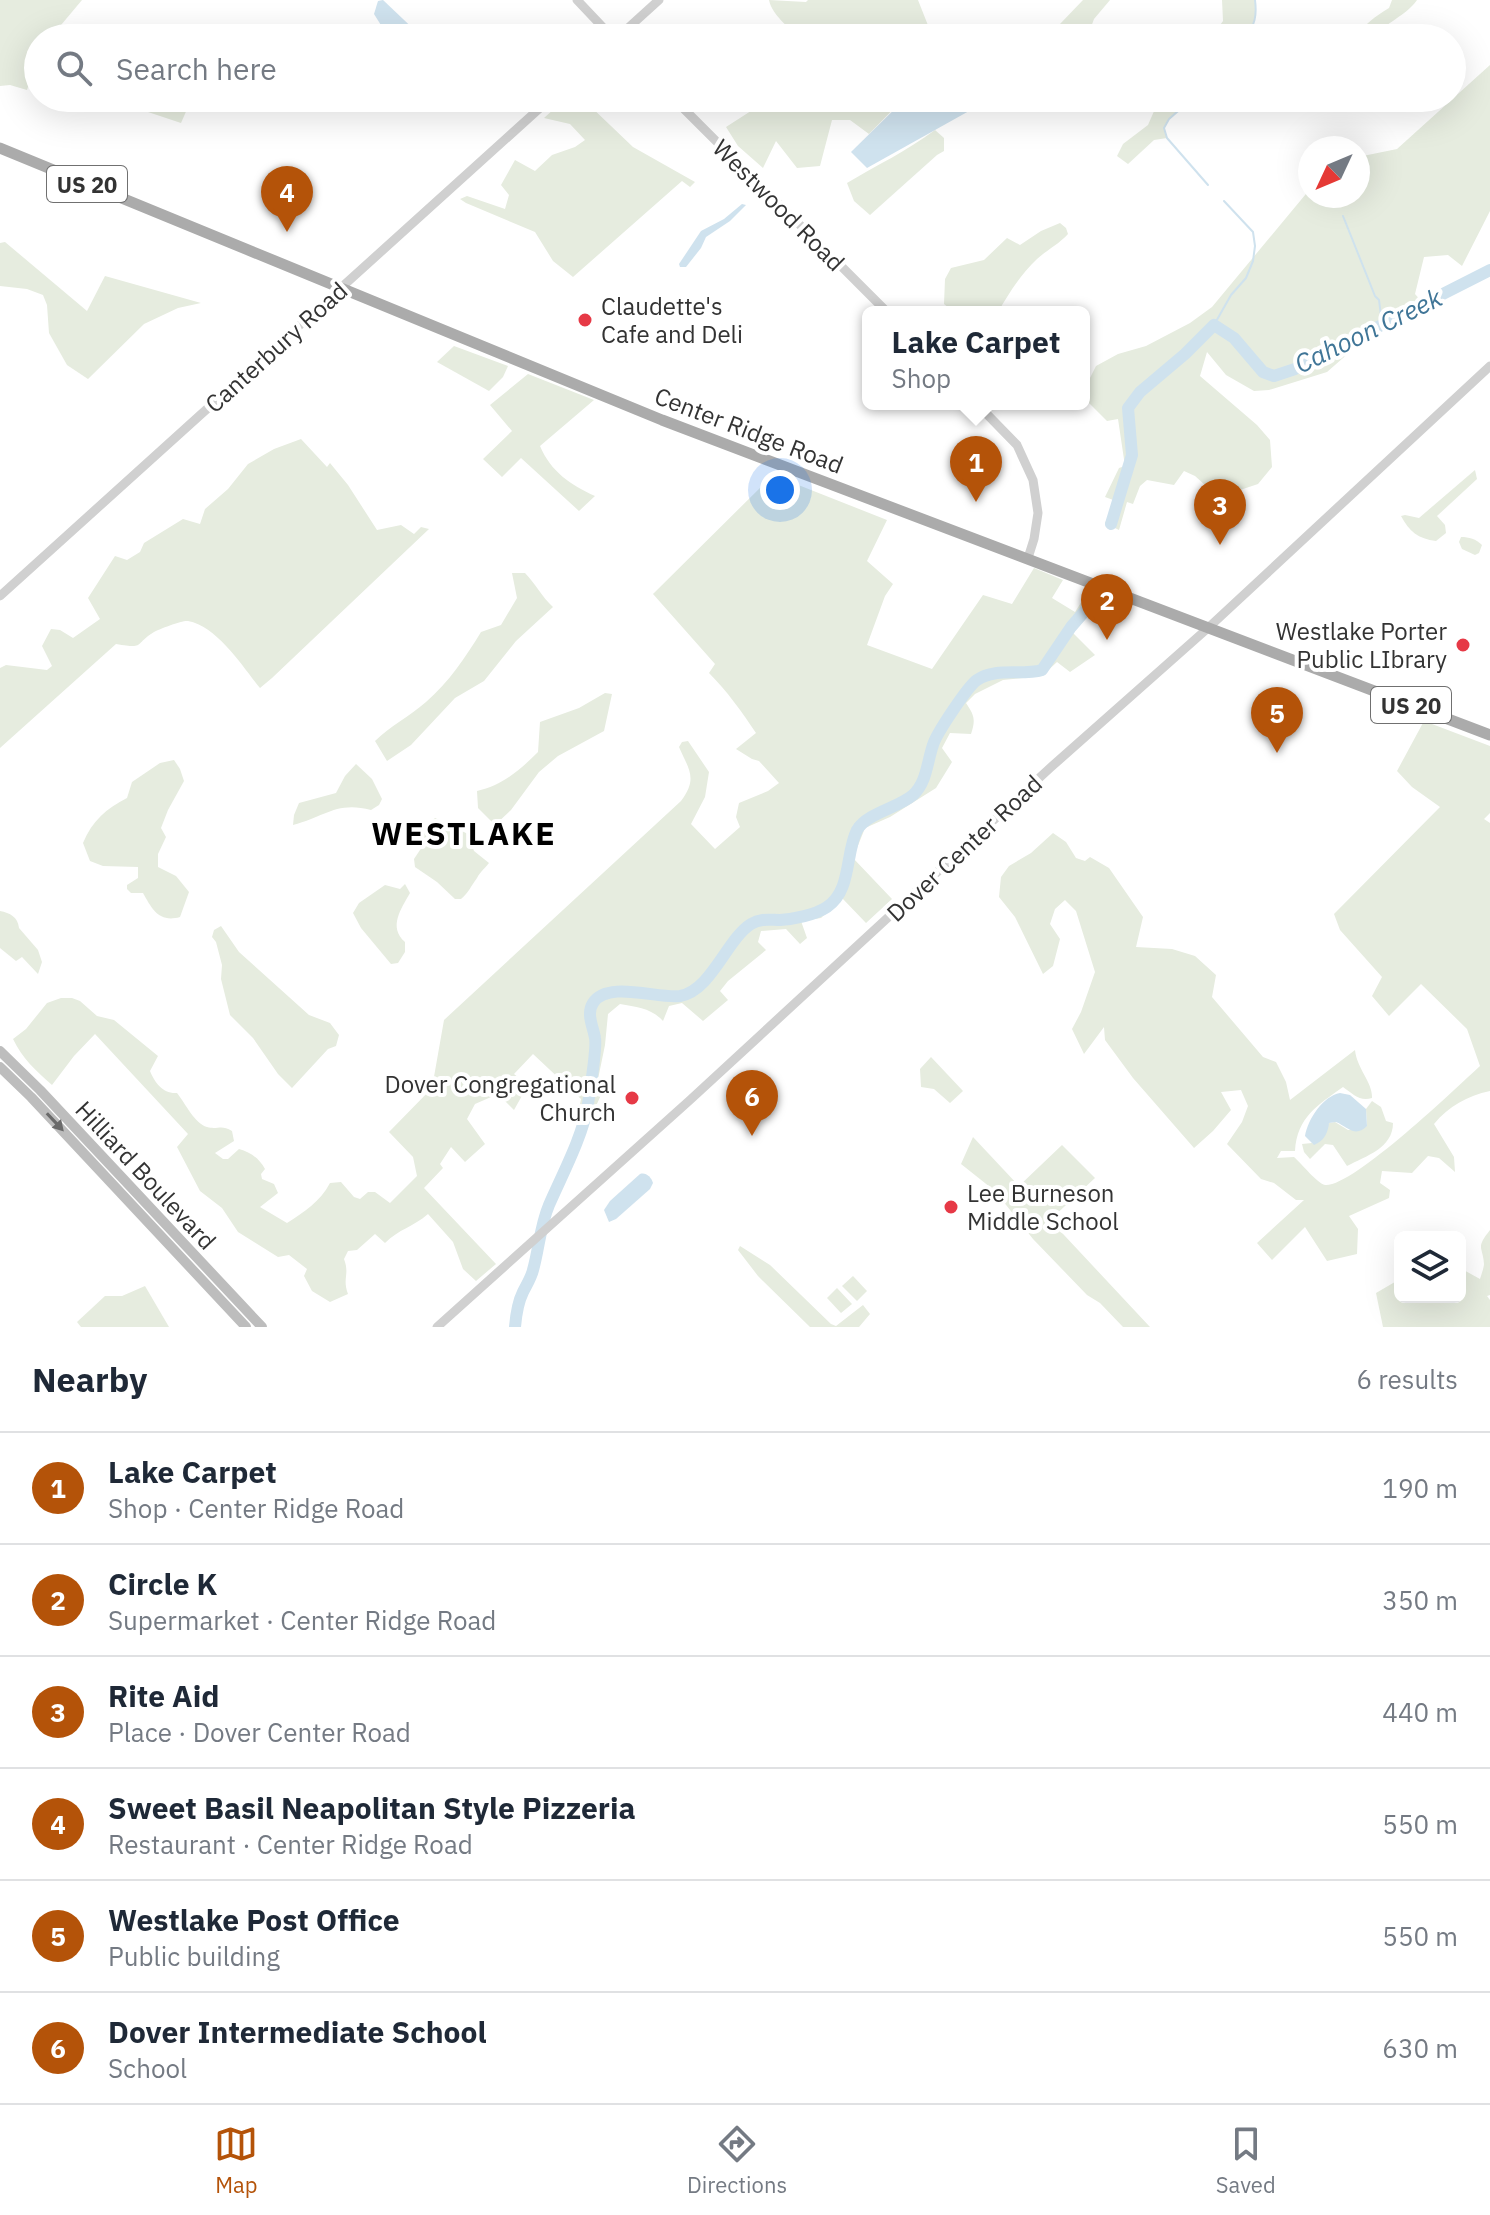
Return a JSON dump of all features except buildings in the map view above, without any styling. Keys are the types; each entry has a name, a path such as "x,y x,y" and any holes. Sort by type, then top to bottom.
{"main road":[{"name":"Center Ridge Road","path":"0,148 671,424 1490,735"},
{"name":"Hilliard Boulevard","path":"0,1051 262,1327"},
{"name":"Hilliard Boulevard","path":"0,1067 246,1327"}],"street":[{"path":"577,0 601,24"},
{"path":"631,24 659,0"},
{"name":"Canterbury Road","path":"0,596 536,112"},
{"name":"Westwood Road","path":"687,112 881,306"},
{"name":"Dover Center Road","path":"437,1327 1208,628 1490,366"},
{"path":"983,410 1017,445 1033,480 1038,513 1028,558"}],"shaded area":[{"path":"0,0 82,0 62,24 24,24 24,89 0,86"},
{"path":"769,0 918,0 927,24 786,24"},
{"path":"1083,0 1110,0 1092,24 1060,24"},
{"path":"1222,0 1255,0 1253,24 1221,24"},
{"path":"1392,0 1417,0 1389,24 1367,24 1389,8"},
{"path":"1490,65 1490,211 1462,266 1448,255 1424,257 1415,294 1423,303 1382,324 1327,372 1269,390 1254,391 1226,375 1207,352 1200,376 1270,440 1272,467 1258,484 1216,495 1195,476 1184,471 1174,485 1147,480 1140,486 1133,504 1127,502 1119,530 1105,523 1116,501 1105,497 1119,468 1125,466 1118,419 1107,421 1090,404 1090,378 1096,366 1118,354 1146,346 1190,323 1212,307 1298,203 1298,208 1370,208 1370,155 1397,149 1438,112 1466,112 1466,87"},
{"path":"148,112 186,112 181,123"},
{"path":"551,112 596,112 633,147 695,182 690,187 682,181 573,277 553,261 535,232 460,199 467,196 505,209 509,195 501,185 515,160 535,171 552,155 585,140 570,124 544,118"},
{"path":"749,112 890,112 869,134 850,120 832,120 820,166 797,168 776,141 763,168 738,146 726,127"},
{"path":"1154,112 1177,112 1164,127 1167,138 1154,140 1128,164 1117,156 1123,144 1148,125"},
{"path":"935,130 944,138 944,151 870,215 854,201 847,183"},
{"path":"1060,223 1068,234 1031,265 1002,306 944,304 945,279 951,268 984,260 1007,238 1020,245"},
{"path":"5,242 87,311 105,276 201,303 178,308 144,324 88,379 67,365 49,333 43,295 27,289 0,286 0,243"},
{"path":"454,346 508,366 503,377 489,391 437,362"},
{"path":"528,374 594,400 540,446 563,477 595,496 579,511 521,458 502,477 483,459 512,431 490,405"},
{"path":"301,439 327,467 330,463 377,530 401,525 414,534 421,527 429,529 260,688 219,639 199,625 181,622 154,632 136,646 116,644 0,748 0,668 6,665 47,670 52,666 42,646 51,629 60,630 73,638 100,619 88,598 115,556 127,560 140,552 144,543 183,519 200,524 205,509 228,489 248,464 274,449"},
{"path":"1475,470 1477,479 1437,516 1445,525 1446,533 1436,541 1411,530 1401,516 1419,518"},
{"path":"773,475 887,520 867,561 893,584 885,596 867,645 932,669 983,595 1012,604 1034,568 1063,580 1052,598 1075,612 1089,590 1099,594 1072,632 1095,655 1070,672 1057,662 1042,676 1003,680 975,694 966,703 973,717 971,734 950,733 942,748 952,762 936,788 890,817 865,828 853,858 892,899 866,923 842,898 821,918 801,921 807,938 800,944 786,929 761,931 758,942 766,950 728,981 720,991 728,1000 703,1021 682,1003 669,1006 663,1021 649,1011 620,1004 608,1014 596,1089 601,1095 586,1128 577,1119 581,1099 533,1054 514,1074 528,1085 514,1110 498,1094 475,1104 467,1119 485,1144 465,1162 451,1147 440,1164 443,1168 424,1188 496,1264 476,1281 463,1269 453,1242 428,1214 385,1243 375,1234 357,1250 348,1251 344,1259 348,1294 330,1302 312,1291 304,1276 307,1269 289,1255 278,1257 238,1232 222,1208 200,1191 177,1147 188,1134 95,1034 52,1085 25,1058 13,1039 26,1029 47,1003 61,998 80,1001 97,1016 114,1020 158,1056 150,1071 154,1080 164,1090 177,1093 198,1122 207,1127 232,1131 234,1141 215,1153 228,1159 239,1149 260,1162 265,1169 262,1179 274,1184 278,1193 260,1207 287,1223 316,1201 330,1183 341,1182 354,1197 360,1199 368,1192 375,1192 390,1203 417,1176 413,1157 389,1132 432,1088 444,1020 681,801 690,780 689,768 679,747 682,742 688,741 709,772 705,797 691,824 715,849 740,827 736,817 739,803 779,783 759,761 736,749 756,733 709,673 715,664 653,594"},
{"path":"1461,537 1480,543 1479,553 1475,555 1462,549 1459,542"},
{"path":"512,573 525,573 553,607 516,641 484,681 455,698 411,745 387,761 375,741 434,694 456,669 481,632 501,625 517,598"},
{"path":"605,693 612,694 604,731 558,756 539,772 511,810 495,825 478,808 477,791 503,781 538,752 540,722 579,708"},
{"path":"1424,721 1490,746 1490,813 1484,819 1490,823 1490,1091 1459,1103 1434,1124 1454,1157 1455,1172 1439,1158 1428,1156 1412,1173 1382,1171 1380,1183 1390,1190 1389,1198 1349,1216 1358,1229 1357,1254 1327,1261 1305,1227 1272,1260 1257,1243 1304,1200 1296,1200 1274,1183 1261,1179 1227,1144 1242,1122 1248,1106 1241,1090 1221,1092 1231,1110 1194,1148 1133,1078 1105,1040 1104,1027 1084,1054 1072,1029 1095,972 1076,911 1065,900 1055,909 1050,924 1060,939 1053,966 1043,974 1015,917 999,897 1001,877 1009,866 1031,853 1053,833 1066,842 1076,858 1085,861 1090,857 1109,868 1143,917 1136,947 1172,949 1195,956 1216,975 1212,997 1263,1057 1276,1062 1286,1082 1290,1100 1355,1050 1372,1098 1360,1098 1343,1087 1317,1106 1304,1121 1295,1151 1281,1151 1277,1158 1294,1157 1322,1184 1338,1182 1404,1135 1480,1066 1467,1029 1421,984 1389,1016 1372,996 1382,977 1340,930 1334,914 1440,807 1412,787 1397,771"},
{"path":"174,760 184,781 161,828 166,837 158,854 158,867 176,876 189,892 180,917 167,918 157,913 143,893 131,893 127,889 127,885 138,878 138,867 103,866 90,861 83,843 101,816 127,798 132,782 160,763"},
{"path":"356,764 372,779 382,799 379,805 371,810 339,809 293,825 299,803 336,793"},
{"path":"435,818 468,834 474,851 489,863 461,899 455,899 415,867 414,859 422,847 425,828"},
{"path":"405,884 410,893 400,912 397,930 405,942 405,952 398,963 391,964 361,928 353,913 359,903 385,885 400,889"},
{"path":"0,911 15,918 19,928 38,950 42,962 38,974 22,957 16,961 0,948"},
{"path":"221,926 239,952 309,1015 330,1023 339,1035 336,1046 328,1049 292,1088 278,1074 253,1038 230,1015 221,979 222,965 212,937 214,930"},
{"path":"931,1057 963,1091 950,1103 934,1089 921,1087 920,1069"},
{"path":"1372,1101 1381,1107 1386,1121 1393,1123 1388,1139 1377,1150 1347,1166 1333,1145 1325,1144 1310,1159 1304,1152 1302,1144 1314,1144 1329,1123 1335,1122 1348,1130 1367,1126 1366,1109"},
{"path":"973,1137 1019,1186 1062,1145 1095,1178 1050,1220 1150,1327 1123,1327 1033,1239 995,1191 961,1164"},
{"path":"1490,1230 1490,1295 1487,1296 1490,1300 1490,1327 1383,1327 1376,1293 1394,1282 1394,1303 1466,1303 1466,1271 1480,1279 1484,1264 1481,1244"},
{"path":"740,1246 770,1265 831,1324 836,1326 863,1305 870,1314 859,1327 810,1327 758,1276 738,1250"},
{"path":"853,1276 867,1291 857,1301 842,1286"},
{"path":"145,1286 169,1327 81,1327 77,1322 105,1296 122,1296"},
{"path":"837,1288 852,1304 841,1313 827,1298"}],"water":[{"path":"383,0 408,24 380,24 374,14 378,1"},
{"path":"892,112 967,112 867,168 851,152"},
{"path":"742,204 746,205 730,221 706,237 686,267 680,267 701,231 724,219"},
{"path":"1340,1093 1350,1095 1366,1109 1367,1126 1355,1131 1336,1122 1329,1123 1325,1136 1314,1145 1305,1136 1309,1123 1322,1103"},
{"path":"640,1174 646,1174 651,1179 650,1189 609,1222 604,1210"}],"waterway":[{"path":"1253,24 1255,0"},
{"path":"1177,112 1164,128 1167,138 1208,185"},
{"path":"1214,325 1231,295 1246,278 1255,246 1253,232 1224,201"},
{"path":"1343,216 1379,300 1382,324"},
{"name":"Cahoon Creek","path":"1111,524 1132,455 1128,408 1140,392 1214,325 1234,338 1263,372 1274,376 1295,369 1490,270"},
{"name":"Cahoon Creek","path":"515,1327 546,1213 585,1116 595,1050 590,1016 593,1003 600,996 621,991 671,996 691,992 710,975 742,931 751,924 762,920 798,918 827,907 841,891 857,830 868,819 907,800 918,790 935,739 973,684 992,674 1042,670 1095,595"}],"place":[{"name":"Sweet Basil Neapolitan Style Pizzeria","path":"287,232"},
{"name":"Claudette's Cafe and Deli","path":"585,320"},
{"name":"Lake Carpet","path":"976,502"},
{"name":"Rite Aid","path":"1220,545"},
{"name":"Circle K","path":"1107,640"},
{"name":"Westlake Porter Public LIbrary","path":"1463,645"},
{"name":"Westlake Post Office","path":"1277,753"},
{"name":"Dover Congregational Church","path":"632,1098"},
{"name":"Dover Intermediate School","path":"752,1136"},
{"name":"Lee Burneson Middle School","path":"951,1207"}],"district":[{"name":"WESTLAKE","path":"464,833"}]}
